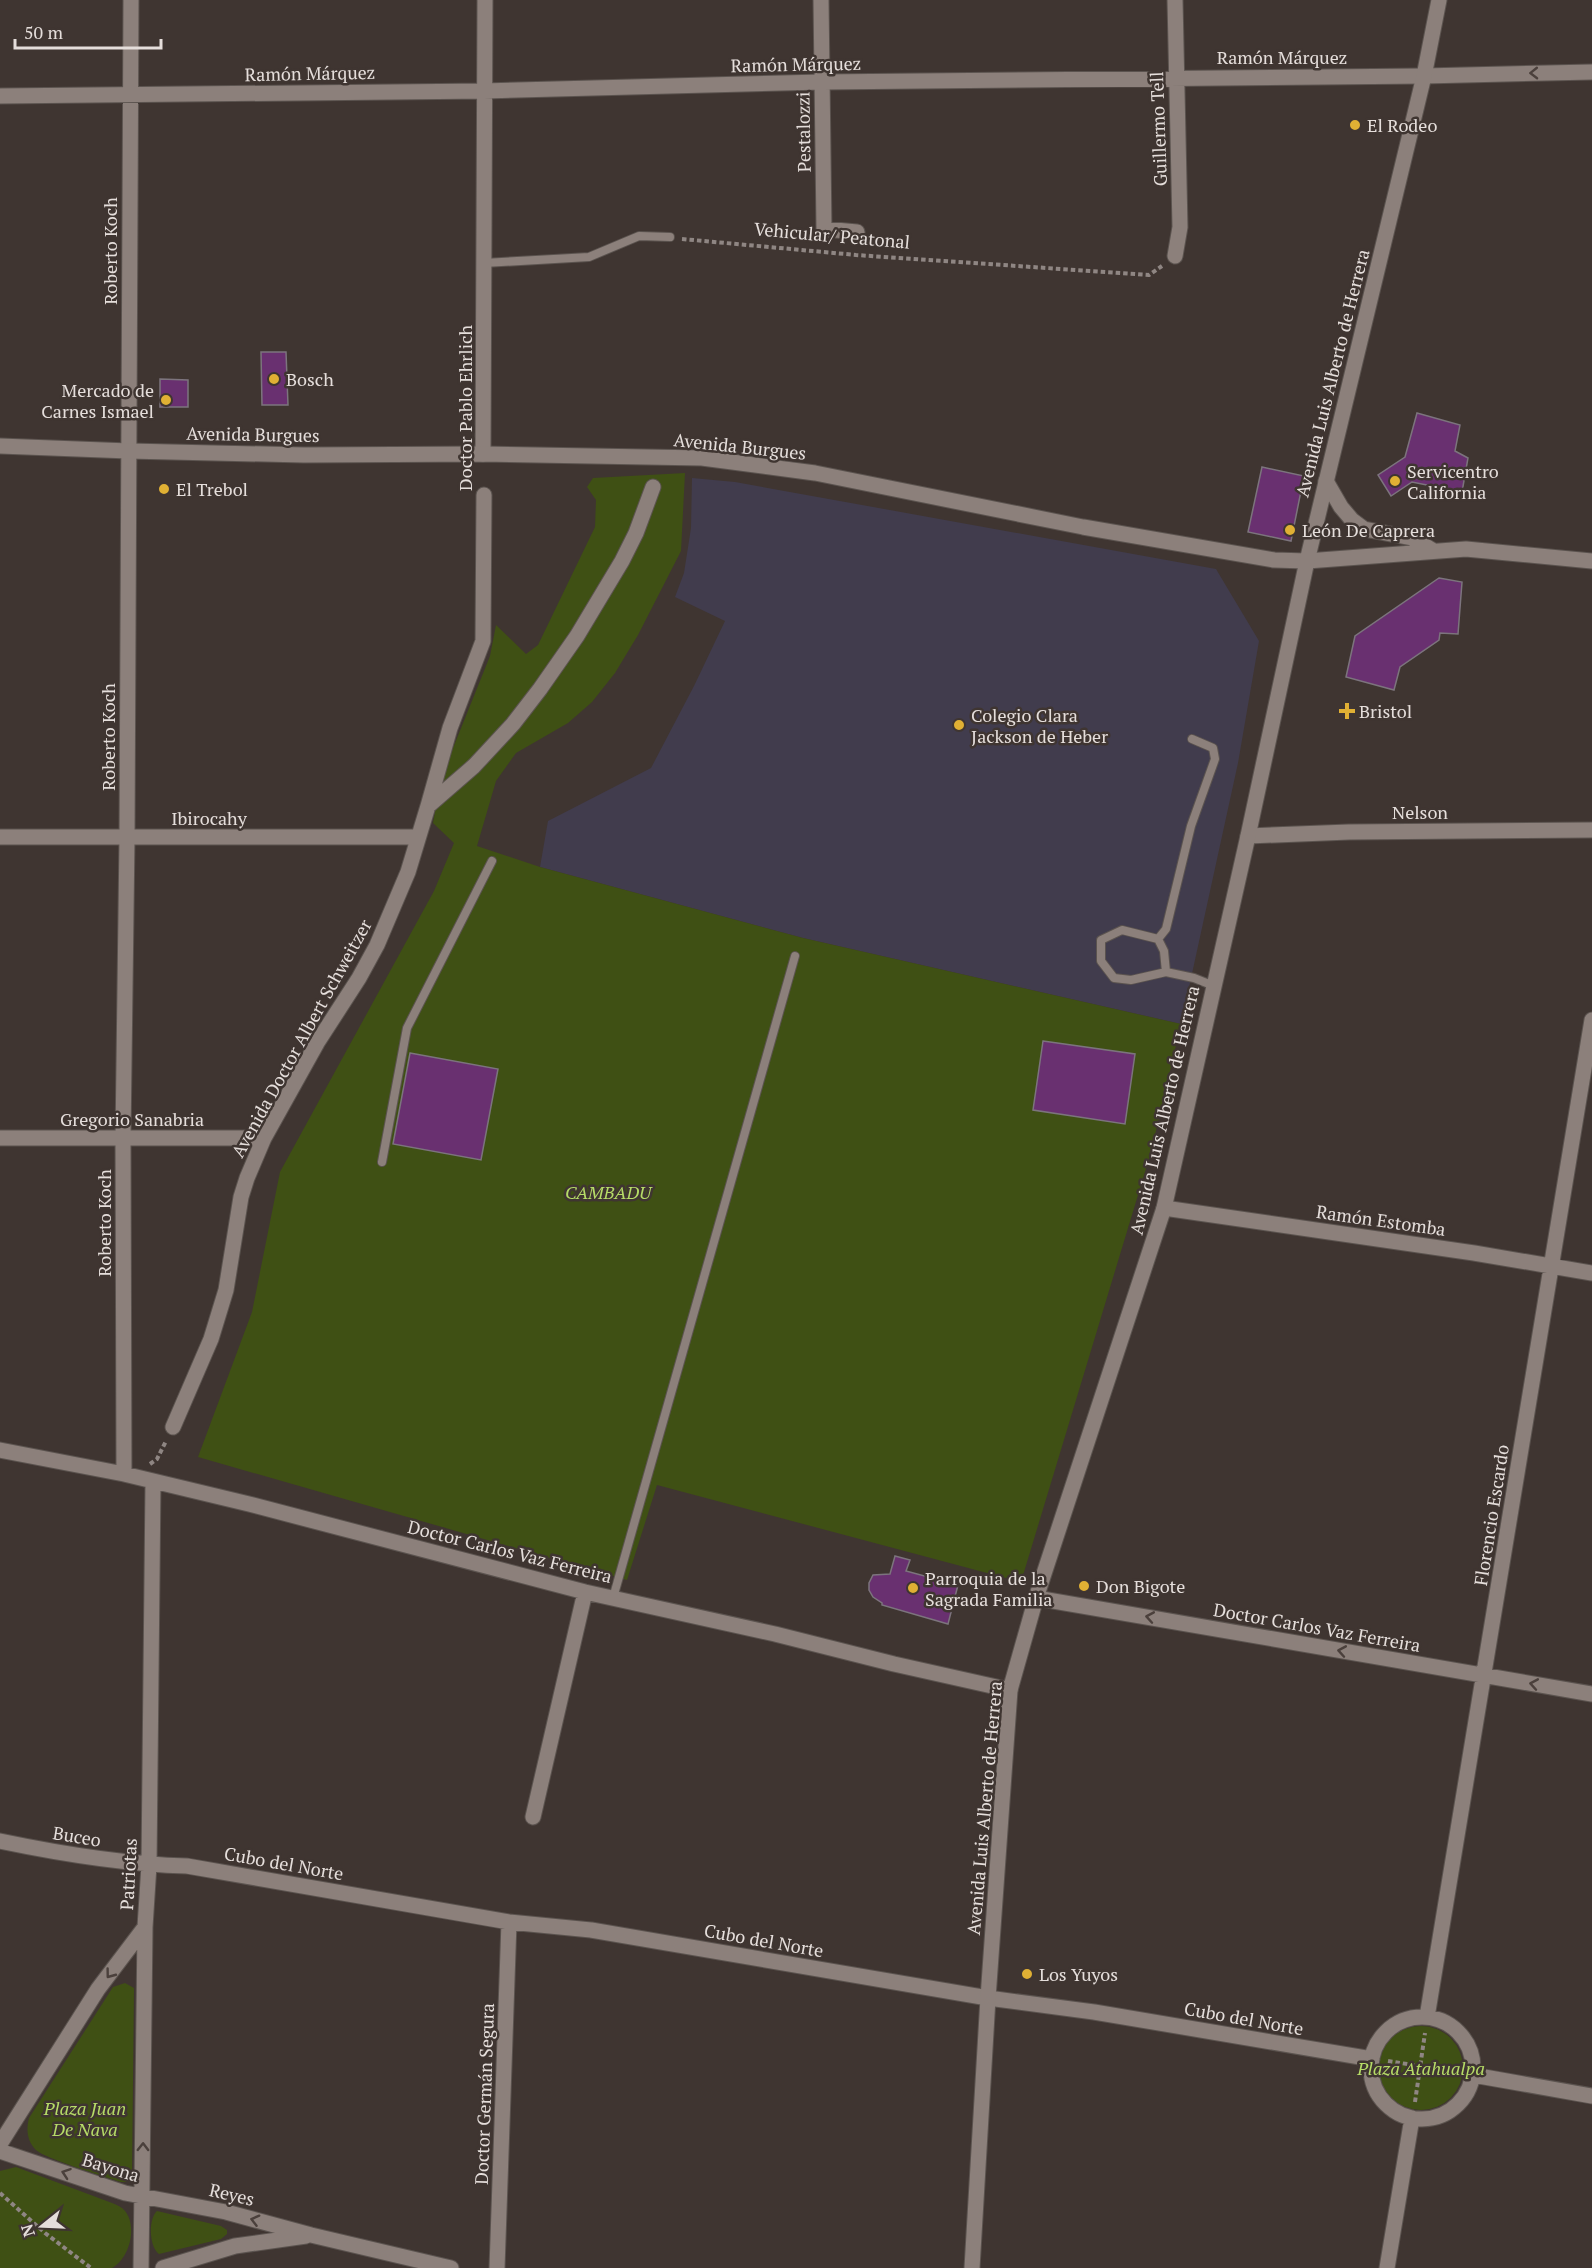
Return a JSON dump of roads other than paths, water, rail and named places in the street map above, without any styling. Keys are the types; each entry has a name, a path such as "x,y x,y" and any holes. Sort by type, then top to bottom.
{"street":[{"name":"Roberto Koch","path":"124,1474 123,1138 127,838 131,0"},
{"name":"Doctor Pablo Ehrlich","path":"483,454 485,0"},
{"name":"Pestalozzi","path":"821,0 824,229 857,232"},
{"name":"Guillermo Tell","path":"1175,0 1180,228 1175,256"},
{"name":"Avenida Luis Alberto de Herrera","path":"972,2268 988,1998 1011,1690 1036,1598 1164,1208 1307,561 1424,76 1439,0"},
{"name":"Ramón Márquez","path":"0,96 484,91 822,82 1424,76 1592,72"},
{"name":"Avenida Burgues","path":"0,446 129,451 483,454 712,459 815,473 1083,527 1274,560 1307,561 1466,549 1592,561"},
{"name":"Avenida Burgues","path":"1326,482 1341,507 1364,529 1412,538 1432,550"},
{"path":"428,806 474,766 513,724 540,689 577,636 622,561 636,533 653,487"},
{"name":"Doctor Pablo Ehrlich","path":"428,806 450,728 483,641 484,495"},
{"name":"Avenida Doctor Albert Schweitzer","path":"173,1427 211,1339 226,1290 241,1197 264,1138 317,1043 359,978 377,945 408,872 428,806"},
{"name":"Nelson","path":"1248,836 1349,832 1592,830"},
{"name":"Ibirocahy","path":"0,837 418,837"},
{"name":"Florencio Escardo","path":"1427,2017 1592,1020"},
{"name":"Gregorio Sanabria","path":"0,1138 264,1138"},
{"name":"Ramón Estomba","path":"1164,1208 1474,1252 1592,1273"},
{"name":"Doctor Carlos Vaz Ferreira","path":"0,1450 124,1474 249,1504 585,1592 776,1634 894,1664 1011,1690"},
{"name":"Patriotas","path":"141,2268 145,1927 149,1865 153,1482"},
{"path":"533,1817 585,1592"},
{"name":"Doctor Carlos Vaz Ferreira","path":"1036,1598 1592,1694"},
{"name":"Buceo","path":"0,1841 75,1857 149,1865"},
{"name":"Cubo del Norte","path":"149,1865 187,1866 509,1922 591,1930 988,1998 1094,2012 1372,2059"},
{"name":"Doctor Germán Segura","path":"498,2268 509,1922"},
{"path":"0,2144 98,1989 145,1927"},
{"path":"1427,2017 1452,2026 1464,2039 1472,2056 1473,2075 1462,2100 1447,2112 1429,2118 1412,2118 1400,2113 1382,2099 1373,2079 1372,2059 1377,2045 1392,2027 1409,2019 1427,2017"},
{"path":"1473,2075 1592,2096"},
{"path":"1387,2268 1412,2118"},
{"name":"Bayona","path":"0,2151 124,2193 142,2196"},
{"name":"Reyes","path":"142,2196 226,2212 451,2268"},
{"name":"Reyes","path":"163,2268 235,2246 311,2235"}],"lane":[{"path":"484,263 589,257 639,236 670,237"},
{"path":"1158,939 1166,928 1191,826 1215,759 1213,748 1192,739"},
{"path":"382,1162 407,1028 492,861"},
{"path":"1166,972 1164,951 1158,939 1122,930 1101,940 1101,961 1114,978 1131,980 1166,972 1194,978 1214,986"},
{"path":"613,1598 795,956"}],"place":[{"name":"El Rodeo","path":"1355,125"},
{"name":"Bosch","path":"274,379"},
{"name":"Mercado de Carnes Ismael","path":"166,400"},
{"name":"Servicentro California","path":"1395,481"},
{"name":"El Trebol","path":"164,489"},
{"name":"León De Caprera","path":"1290,530"},
{"name":"Bristol","path":"1347,711"},
{"name":"Colegio Clara Jackson de Heber","path":"959,725"},
{"name":"Don Bigote","path":"1084,1586"},
{"name":"Parroquia de la Sagrada Familia","path":"913,1588"},
{"name":"Los Yuyos","path":"1027,1974"}],"park label":[{"name":"CAMBADU","path":"608,1192"},
{"name":"Plaza Atahualpa","path":"1421,2068"},
{"name":"Plaza Juan De Nava","path":"85,2118"}]}
